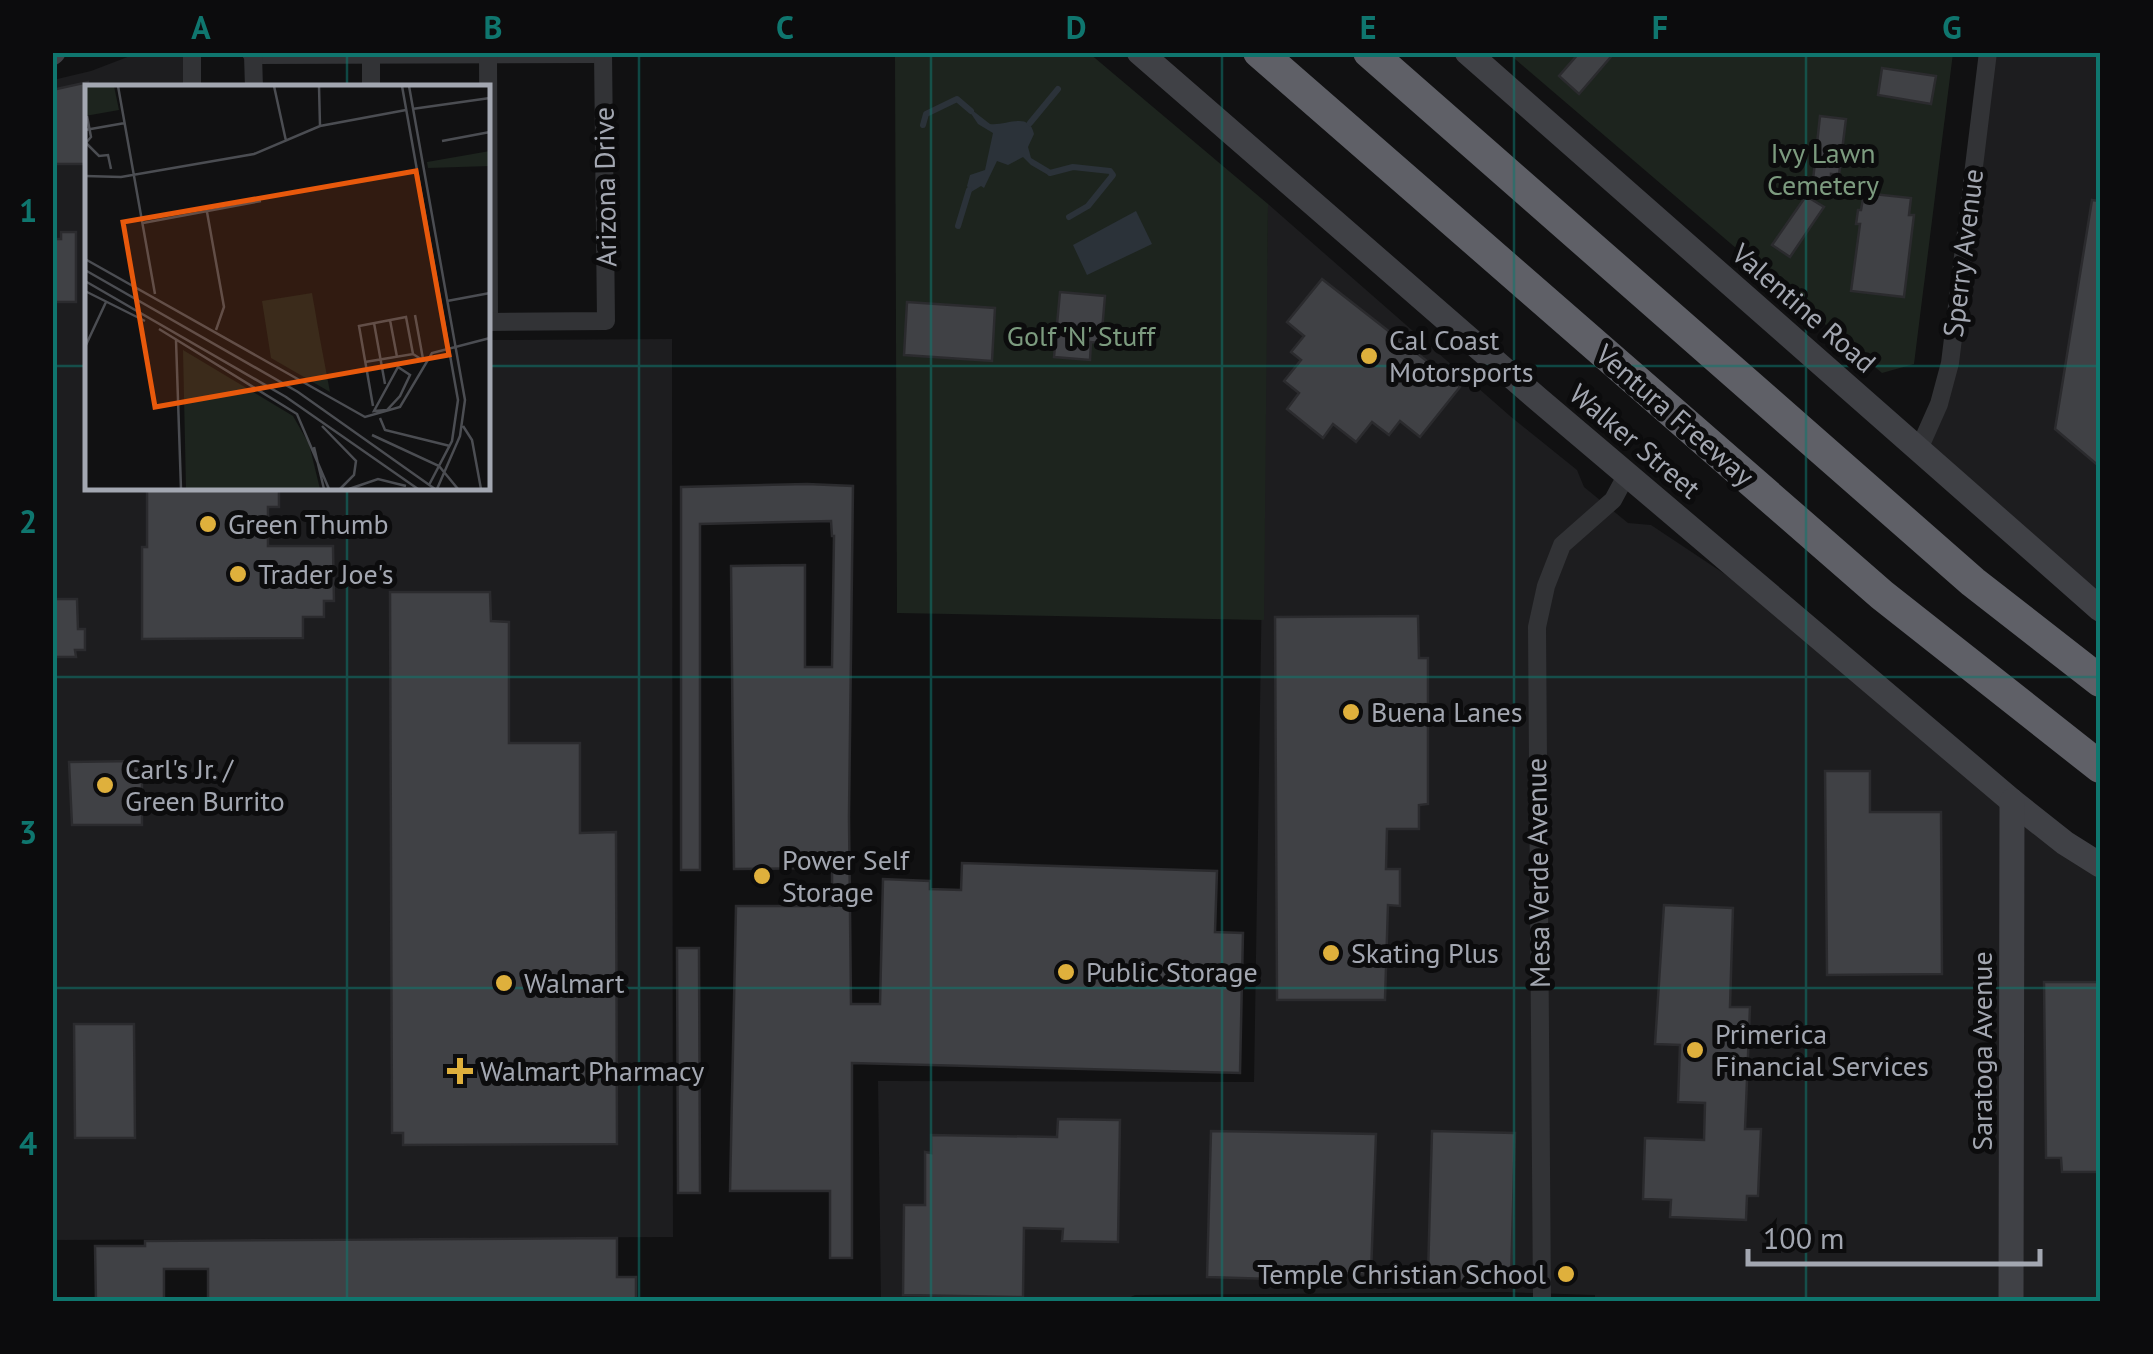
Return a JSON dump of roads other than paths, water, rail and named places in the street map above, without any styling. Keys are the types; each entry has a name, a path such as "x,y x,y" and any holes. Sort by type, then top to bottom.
{"highway":[{"name":"Ventura Freeway","path":"1259,52 1882,595 2100,767"},
{"path":"1369,52 1973,582 2100,681"}],"street":[{"path":"192,52 192,85"},
{"name":"Walker Street","path":"1138,52 2012,802 2100,865"},
{"name":"Valentine Road","path":"1467,52 2100,609"},
{"name":"Sperry Avenue","path":"1919,449 1939,404 1950,363 1988,52"},
{"path":"488,53 488,85"},
{"path":"254,85 252,54 604,53"},
{"name":"Arizona Drive","path":"490,322 606,320 604,53"},
{"path":"371,56 372,85"},
{"name":"Mesa Verde Avenue","path":"1542,1302 1538,628 1546,586 1562,545 1613,500 1627,474"},
{"name":"Saratoga Avenue","path":"2011,1302 2012,802"}],"waterway":[{"path":"1030,123 1058,89"},
{"path":"923,125 926,114 957,99 971,111"},
{"path":"1050,173 1073,167 1110,171 1113,175 1088,206 1069,217"},
{"path":"958,226 969,190"}],"place":[{"name":"Cal Coast Motorsports","path":"1369,356"},
{"name":"Green Thumb","path":"208,524"},
{"name":"Trader Joe's","path":"238,574"},
{"name":"Buena Lanes","path":"1351,712"},
{"name":"Carl's Jr. / Green Burrito","path":"105,785"},
{"name":"Power Self Storage","path":"762,876"},
{"name":"Skating Plus","path":"1331,953"},
{"name":"Public Storage","path":"1066,972"},
{"name":"Walmart","path":"504,983"},
{"name":"Primerica Financial Services","path":"1695,1050"},
{"name":"Walmart Pharmacy","path":"460,1071"},
{"name":"Temple Christian School","path":"1566,1274"}],"park label":[{"name":"Ivy Lawn Cemetery","path":"1823,169"},
{"name":"Golf 'N' Stuff","path":"1081,336"}]}
